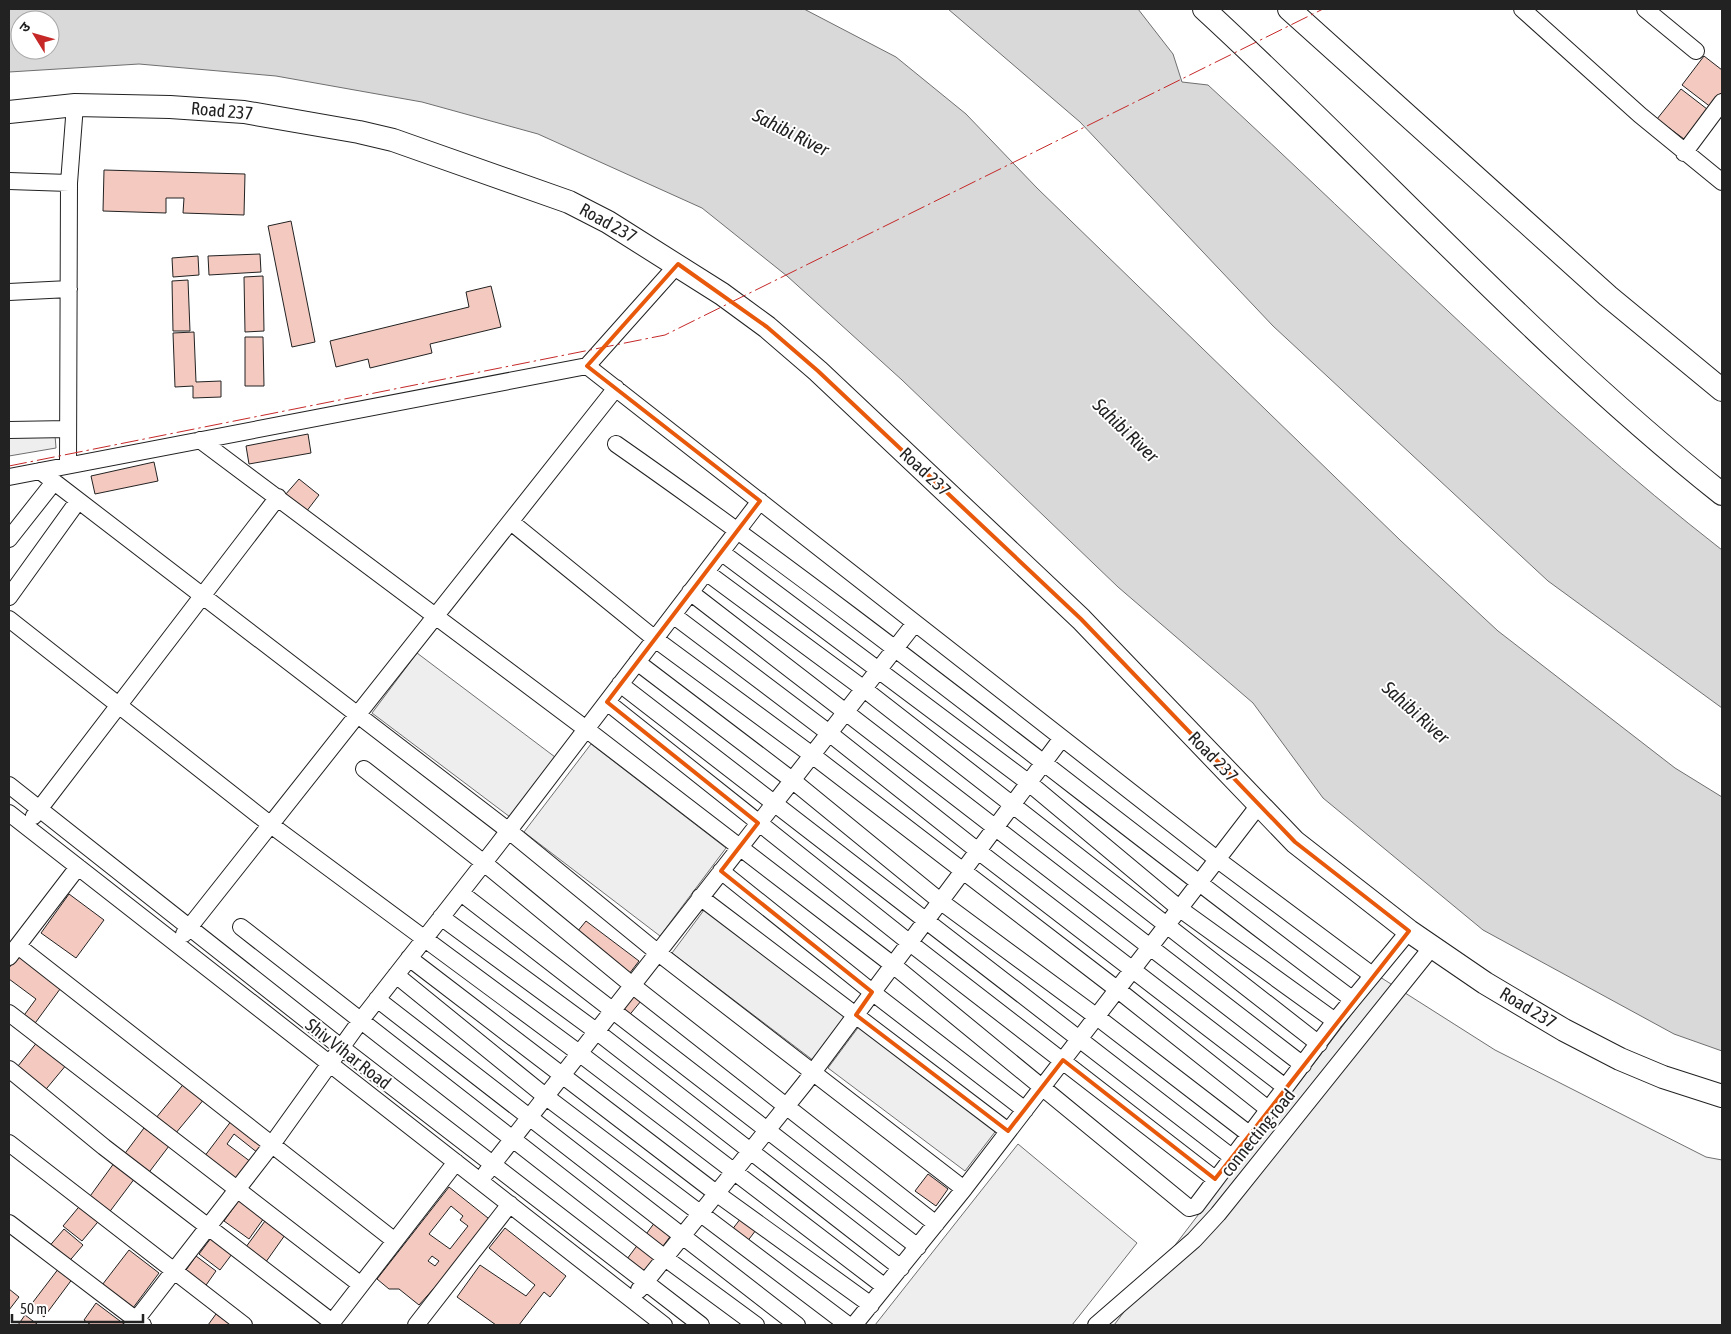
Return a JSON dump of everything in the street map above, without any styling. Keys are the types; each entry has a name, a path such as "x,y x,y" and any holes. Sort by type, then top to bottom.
{"street":[{"path":"1204,9 1266,67 1542,338 1722,494"},
{"path":"1289,9 1608,296 1722,390"},
{"path":"1522,9 1684,152 1722,182"},
{"path":"1645,9 1696,51"},
{"path":"1684,152 1722,102"},
{"path":"68,465 70,183 75,105"},
{"name":"Road 237","path":"9,112 75,105 170,107 244,112 393,140 569,202 608,222 678,264 767,327 845,396 1081,618 1294,842 1409,931 1525,1006 1620,1059 1663,1077 1722,1096"},
{"path":"9,181 70,183"},
{"path":"9,478 68,465 587,366 678,264"},
{"path":"9,292 69,289"},
{"path":"587,366 1218,860 1372,975"},
{"path":"177,944 616,388"},
{"path":"9,430 68,429"},
{"path":"200,440 278,497 434,618 586,729 893,965 1189,1208 1196,1206 1352,999 1409,931"},
{"path":"616,444 738,529 1199,885 1352,999"},
{"path":"40,471 357,716 509,830 657,952 964,1189"},
{"path":"9,540 54,482"},
{"path":"27,826 278,497"},
{"path":"9,597 78,501"},
{"path":"9,1223 137,1323 235,1190 273,1143 330,1066 361,1020 461,893 760,501"},
{"path":"511,522 655,639 812,755 1118,990 1268,1109"},
{"path":"721,552 1029,784 1180,909 1335,1021"},
{"path":"706,572 864,689 1318,1044"},
{"path":"690,592 1303,1065"},
{"path":"673,615 829,733 978,851 1285,1088"},
{"path":"9,619 271,824 579,1053 885,1287"},
{"path":"480,1180 915,623"},
{"path":"637,662 792,780 940,902 1097,1017 1250,1134"},
{"path":"620,684 1233,1158"},
{"path":"607,702 758,824 1216,1179"},
{"path":"632,1300 812,1073 1062,738"},
{"path":"364,768 484,863 632,985 936,1224"},
{"path":"9,785 190,926 342,1048 701,1325"},
{"path":"854,1325 964,1189 1259,805"},
{"name":"Shiv Vihar Road","path":"9,813 330,1066 480,1180 664,1325"},
{"path":"78,866 13,952 273,1143 395,1241"},
{"path":"721,871 872,992 1025,1110"},
{"path":"461,893 918,1247"},
{"path":"700,897 1008,1131"},
{"path":"441,917 596,1031 901,1268"},
{"path":"241,927 665,1258 756,1325"},
{"name":"connecting road","path":"1096,1325 1194,1240 1218,1214 1432,947"},
{"path":"409,958 716,1193 871,1306"},
{"path":"396,975 545,1096 848,1325"},
{"path":"377,999 684,1235 797,1325"},
{"path":"9,1013 235,1190 361,1285"},
{"path":"9,1069 331,1324 456,1162"},
{"path":"9,1143 244,1325"},
{"path":"416,1325 510,1204"}],"highlighted area":[{"path":"678,264 767,327 818,371 1081,619 1295,842 1409,931 1215,1179 1063,1060 1008,1131 856,1015 872,992 721,871 758,823 607,702 760,501 587,366"}],"shaded area":[{"path":"55,435 56,448 9,456 9,436"},
{"path":"417,653 555,757 510,817 372,713"},
{"path":"591,744 726,848 660,936 524,832"},
{"path":"704,910 847,1018 814,1061 672,953"},
{"path":"1380,977 1495,1050 1706,1157 1722,1160 1722,1325 1114,1325"},
{"path":"860,1025 998,1128 965,1171 828,1068"},
{"path":"1018,1144 1137,1243 1072,1325 875,1325"}],"water":[{"name":"Sahibi River","path":"9,9 804,9 896,57 966,114 1037,188 1400,540 1498,631 1675,768 1722,797 1722,1051 1674,1034 1483,930 1323,798 1253,703 1118,587 902,380 787,276 702,208 538,134 422,102 276,76 139,64 9,72"},
{"path":"948,9 1138,9 1173,54 1182,82 1208,85 1524,382 1655,496 1722,550 1722,708 1548,581 1273,326 1080,122"}],"building":[{"path":"1704,56 1722,70 1722,94 1712,108 1682,85"},
{"path":"1681,89 1707,109 1684,139 1657,119"},
{"path":"104,170 245,174 244,215 183,213 184,198 166,198 166,213 103,211"},
{"path":"291,221 315,342 292,347 268,226"},
{"path":"260,254 261,272 209,275 208,256"},
{"path":"198,256 199,275 173,277 172,258"},
{"path":"263,276 264,331 245,332 244,277"},
{"path":"188,280 190,331 173,331 172,281"},
{"path":"491,286 501,327 430,344 432,353 370,368 368,359 336,367 330,341 469,307 466,292"},
{"path":"194,332 196,382 221,381 221,397 193,398 193,386 175,387 173,333"},
{"path":"245,337 263,337 264,386 245,386"},
{"path":"308,434 311,453 249,464 246,446"},
{"path":"154,462 158,481 95,494 91,476"},
{"path":"299,479 319,495 306,512 285,495"},
{"path":"69,894 104,920 76,958 41,933"},
{"path":"586,921 639,961 626,978 573,937"},
{"path":"20,953 63,985 33,1026 22,1018 36,999 9,979 9,968"},
{"path":"631,993 641,1001 627,1018 617,1010"},
{"path":"38,1041 67,1064 42,1094 14,1071"},
{"path":"186,1081 205,1098 175,1134 156,1118"},
{"path":"235,1116 267,1141 258,1153 234,1134 227,1144 251,1162 236,1182 204,1157"},
{"path":"144,1128 169,1146 147,1175 123,1156"},
{"path":"117,1159 138,1174 108,1214 88,1199"},
{"path":"928,1174 948,1189 936,1206 915,1191"},
{"path":"449,1187 493,1222 419,1305 399,1289 389,1289 377,1279","holes":["451,1206 463,1216 460,1220 468,1226 450,1249 429,1234","432,1256 439,1261 435,1266 428,1261"]},
{"path":"239,1200 264,1218 249,1239 224,1221"},
{"path":"83,1202 102,1217 82,1241 63,1226"},
{"path":"741,1218 756,1230 743,1247 728,1235"},
{"path":"265,1221 285,1235 263,1266 243,1251"},
{"path":"655,1222 672,1234 660,1250 644,1237"},
{"path":"505,1228 566,1276 550,1297 544,1292 519,1325 496,1325 457,1297 480,1265 526,1296 535,1285 489,1248"},
{"path":"64,1229 83,1245 66,1265 47,1249"},
{"path":"214,1234 235,1250 220,1270 199,1254"},
{"path":"639,1243 656,1256 644,1272 627,1259"},
{"path":"129,1250 159,1273 130,1312 99,1289"},
{"path":"196,1256 216,1271 204,1288 184,1273"},
{"path":"59,1268 73,1278 44,1317 30,1306"},
{"path":"9,1289 19,1297 9,1310"},
{"path":"96,1303 124,1325 91,1325 84,1320"},
{"path":"216,1314 231,1325 208,1325"},
{"path":"25,1315 37,1324 18,1325"}],"power":[{"path":"9,466 665,335 1323,9"}]}
